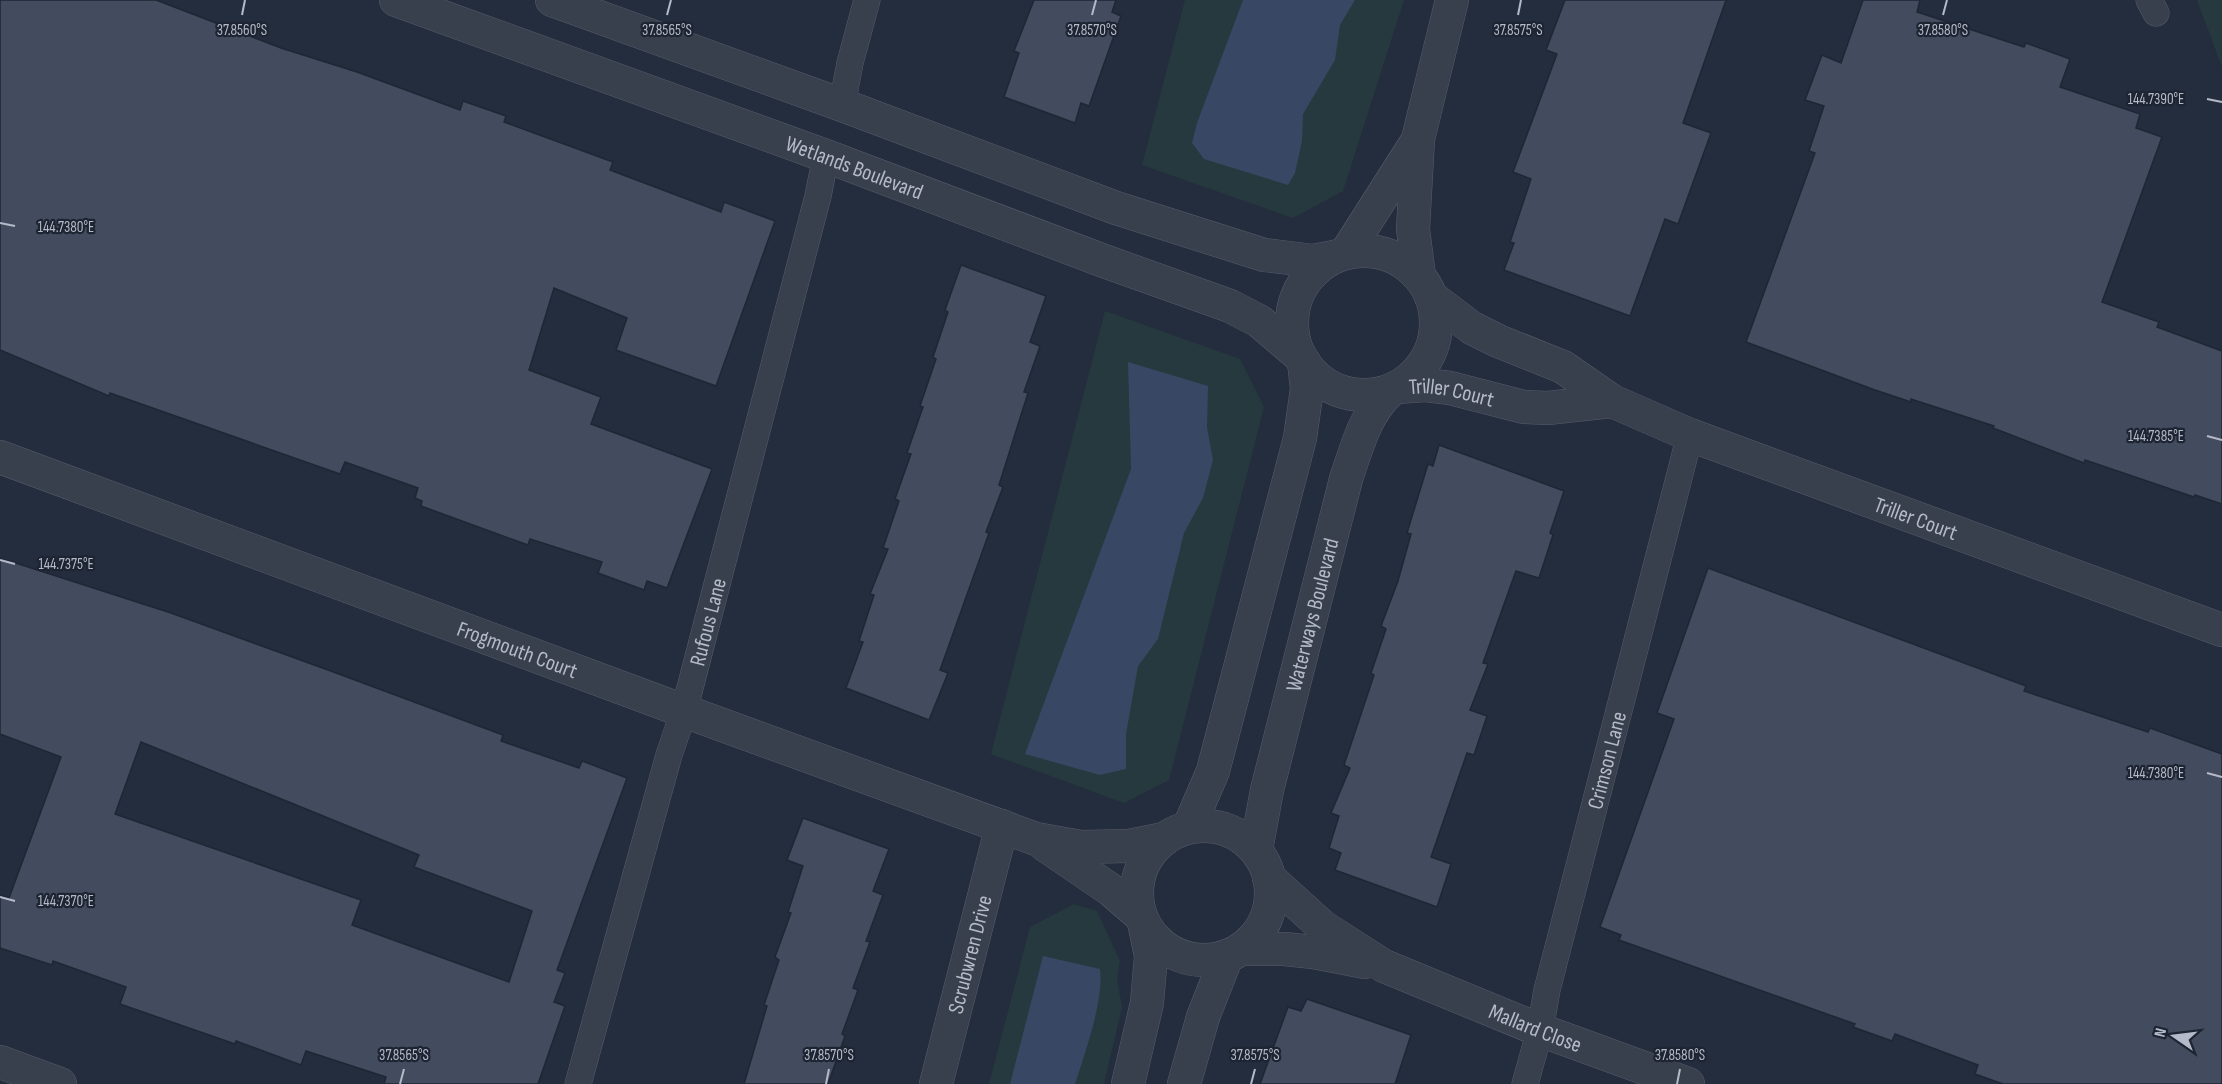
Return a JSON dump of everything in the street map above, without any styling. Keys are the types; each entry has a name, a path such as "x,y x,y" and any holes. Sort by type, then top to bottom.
{"street":[{"name":"Wetlands Boulevard","path":"396,0 1230,306 1259,321 1302,359"},
{"path":"552,0 842,105 1116,208 1264,255 1314,261 1368,251 1388,255 1405,263 1425,287"},
{"path":"1302,359 1319,380 1342,392 1368,395 1394,388 1416,374 1432,347 1436,323 1425,287 1413,229 1418,139 1452,0"},
{"path":"1177,833 1213,771 1300,438 1307,389 1302,359 1292,333 1291,322 1295,302 1309,276 1322,264 1340,255 1418,139"},
{"name":"Triller Court","path":"1425,287 1472,328 1563,367 1612,401 1690,435 2222,630"},
{"name":"Triller Court","path":"1394,388 1425,385 1450,388 1524,406 1548,408 1612,401"},
{"name":"Waterways Boulevard","path":"1263,864 1267,790 1346,479 1372,410 1394,388"},
{"name":"Frogmouth Court","path":"0,457 1036,839 1081,847 1129,846 1177,833"},
{"path":"1128,1084 1147,1003 1151,956 1137,898 1138,881 1143,865 1152,850 1177,833 1208,825 1225,829 1242,837 1263,864 1270,898 1266,918 1256,935 1234,953 1209,961 1190,959 1172,953 1156,942 1143,921"},
{"name":"Scrubwren Drive","path":"936,1084 1002,826"},
{"name":"Frogmouth Court","path":"1036,839 1111,890 1143,921"},
{"name":"Mallard Close","path":"1263,864 1323,927 1384,966 1540,1030 1688,1084"},
{"name":"Mallard Close","path":"1234,953 1284,949 1313,952 1384,966"},
{"path":"1184,1084 1203,1017 1234,953"},
{"path":"0,1062 60,1084"}],"lane":[{"path":"842,105 850,60 867,0"},
{"name":"Rufous Lane","path":"578,1084 669,754 684,711 820,191 826,156"},
{"name":"Crimson Lane","path":"1525,1084 1540,1030 1547,990 1690,435"}],"green space":[{"path":"1185,0 1404,0 1343,191 1293,218 1142,165"},
{"path":"2197,0 2222,0 2222,67"},
{"path":"1105,311 1240,359 1264,407 1169,780 1124,803 991,754"},
{"path":"1074,904 1097,911 1120,961 1117,979 1122,1007 1104,1084 989,1084 1030,927"}],"water":[{"path":"1243,0 1355,0 1340,25 1335,60 1303,114 1302,141 1295,173 1288,185 1204,159 1192,143 1197,123"},
{"path":"1128,362 1208,386 1207,427 1213,460 1203,498 1184,533 1158,639 1138,666 1126,734 1126,769 1100,775 1025,754 1131,469"},
{"path":"1043,956 1100,969 1099,996 1093,1026 1075,1084 1010,1084"}],"building":[{"path":"0,0 156,0 281,48 357,72 460,110 463,101 506,116 504,122 613,162 610,170 721,212 724,202 775,221 716,386 616,350 627,318 554,288 529,370 601,397 591,424 712,469 667,588 647,581 644,590 598,573 602,562 530,539 528,545 421,506 422,501 415,498 418,488 345,462 340,474 110,393 109,396 0,350"},
{"path":"1034,0 1116,0 1112,12 1121,16 1089,106 1081,103 1075,123 1004,97 1019,53 1014,51"},
{"path":"1565,0 1726,0 1683,123 1711,133 1678,224 1665,219 1630,316 1504,270 1514,243 1510,242 1531,179 1513,172 1557,54 1546,50"},
{"path":"1863,0 1920,0 1917,12 2024,47 2026,43 2070,59 2060,87 2140,114 2136,128 2162,137 2102,302 2159,322 2157,327 2222,351 2222,504 2195,495 2194,497 2085,460 2084,463 1993,428 1994,426 1911,399 1911,402 1875,390 1746,342 1815,153 1809,151 1824,106 1805,100 1822,55 1841,63"},
{"path":"961,265 1046,296 1030,342 1040,346 1024,392 1028,393 999,485 1003,487 940,670 948,673 929,720 846,688 863,642 859,641 874,595 870,594 888,549 883,548 899,501 895,499 911,454 907,453 936,359 933,357 948,312 945,310"},
{"path":"1439,445 1564,491 1550,533 1553,535 1539,578 1516,571 1483,663 1488,664 1470,710 1487,716 1474,755 1467,753 1431,857 1451,864 1437,907 1335,870 1341,853 1329,848 1339,816 1331,813 1350,768 1344,765 1374,675 1371,673 1386,629 1381,626 1398,581 1411,534 1407,533 1428,464 1433,466"},
{"path":"0,558 171,613 328,670 503,735 501,741 579,768 582,761 627,778 557,970 565,973 554,1002 565,1006 538,1084 384,1084 386,1077 306,1051 301,1065 236,1041 235,1044 120,1004 126,987 53,961 52,965 0,948 0,895 9,898 61,757 0,734","holes":["141,742 419,855 414,867 532,911 509,982 352,925 361,900 115,814"]},
{"path":"1708,568 2026,686 2024,691 2148,732 2150,728 2222,754 2222,1084 2003,1084 1975,1074 1978,1065 1895,1034 1892,1041 1853,1027 1855,1024 1619,940 1621,935 1600,927 1674,719 1657,713"},
{"path":"803,818 889,849 873,891 883,895 866,941 870,942 853,988 858,990 842,1034 845,1036 828,1084 744,1084 767,1006 764,1005 779,960 775,957 791,913 788,912 803,866 787,860"},
{"path":"1307,999 1411,1035 1395,1084 1260,1084 1288,1007 1301,1011"}]}
